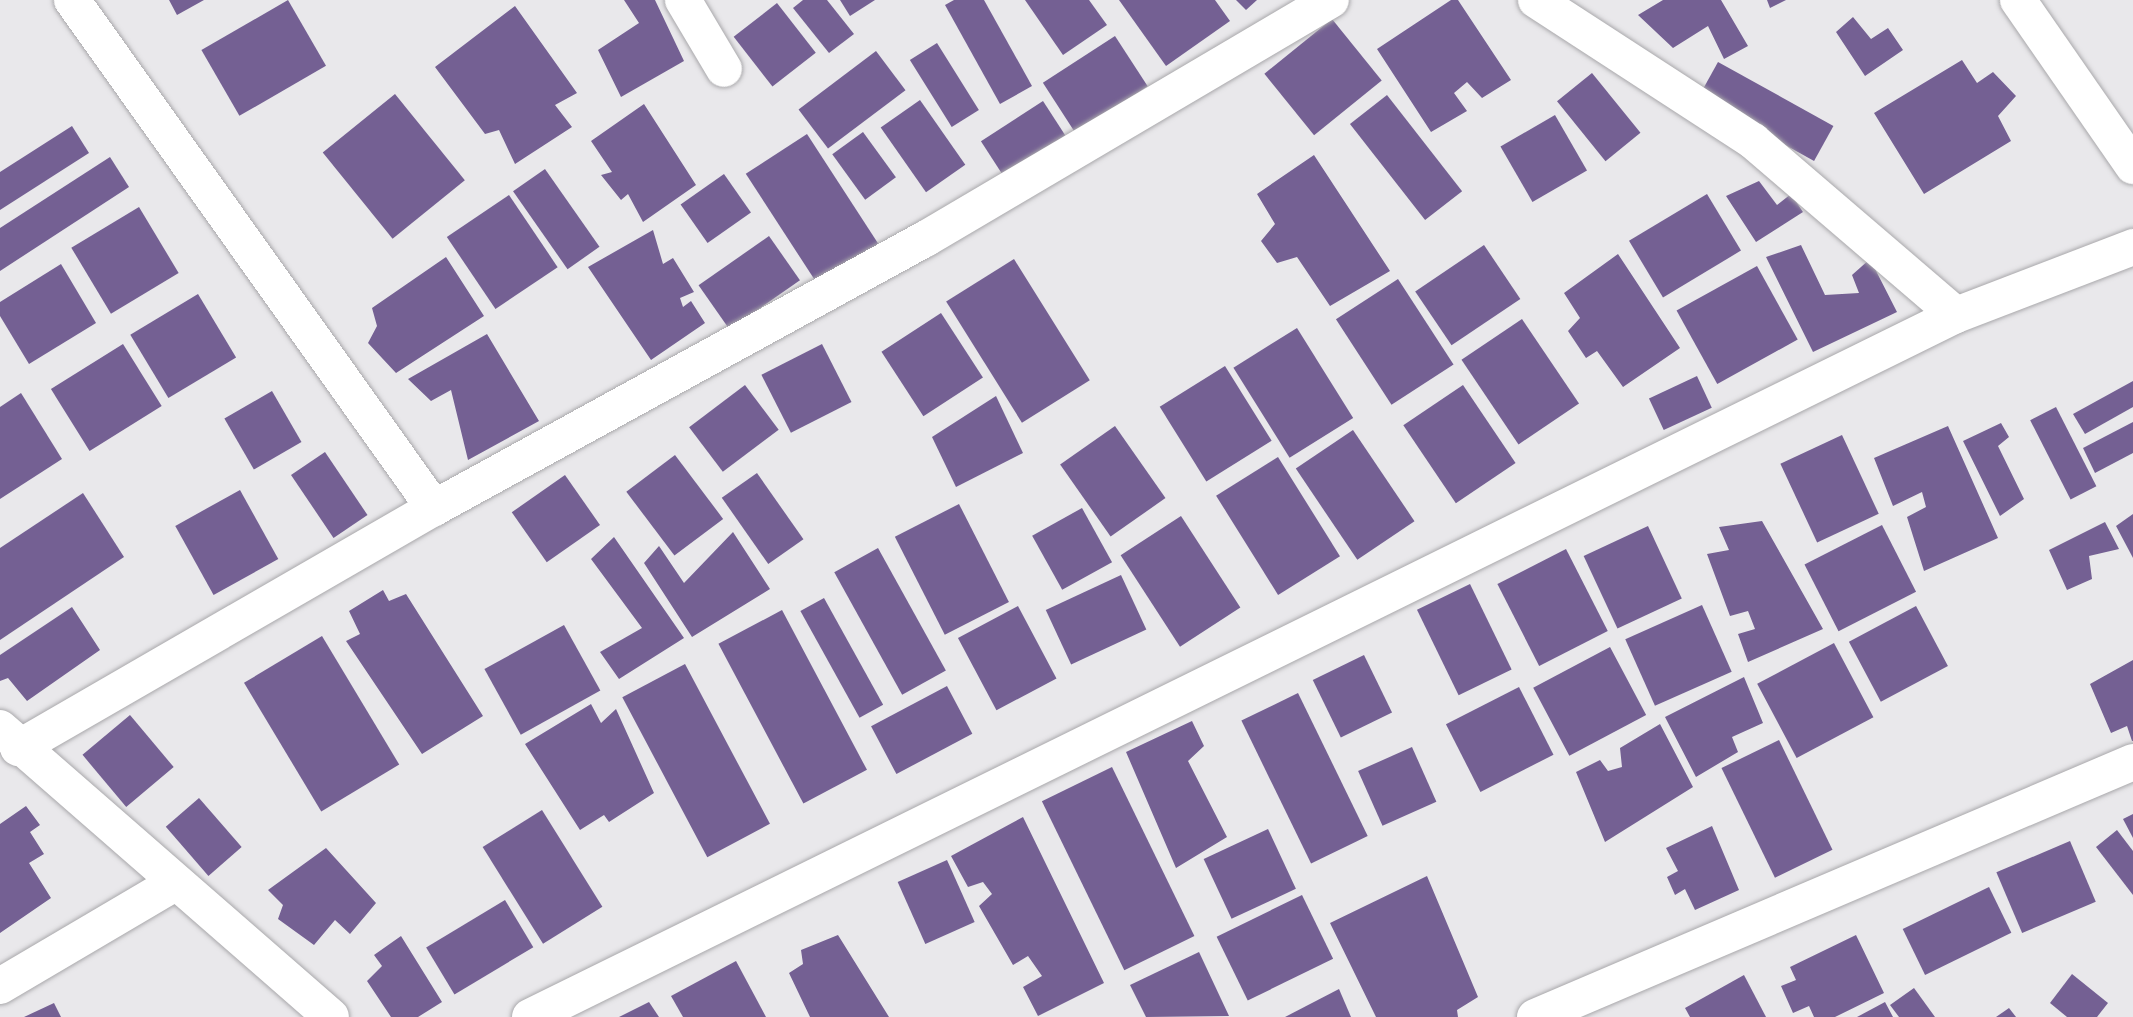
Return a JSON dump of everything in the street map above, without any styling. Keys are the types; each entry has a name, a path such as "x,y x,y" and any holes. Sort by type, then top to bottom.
{"street":[{"path":"72,0 434,508"},
{"path":"683,0 724,69"},
{"path":"331,1017 173,884 9,738 925,239 1331,0"},
{"path":"1536,0 1753,141 1956,315"},
{"path":"2018,0 2133,166"},
{"path":"530,1017 1956,315 2133,247"},
{"path":"1535,1017 2133,762"},
{"path":"0,986 173,884"}],"building":[{"path":"169,0 204,0 177,15"},
{"path":"288,0 326,66 239,116 201,50"},
{"path":"624,0 655,0 684,61 621,97 598,50 639,23"},
{"path":"803,0 827,0 854,34 829,53 793,8"},
{"path":"840,0 875,0 850,16"},
{"path":"954,0 984,0 1032,86 1000,104 945,5"},
{"path":"1025,0 1089,0 1107,25 1063,55"},
{"path":"1119,0 1215,0 1230,21 1166,66"},
{"path":"1236,0 1257,0 1246,10"},
{"path":"1451,0 1458,0 1511,80 1482,98 1467,82 1454,93 1467,111 1431,132 1377,49"},
{"path":"1663,0 1721,0 1748,46 1724,59 1708,26 1673,48 1638,15"},
{"path":"1767,0 1786,0 1770,8"},
{"path":"777,3 816,53 772,87 734,37"},
{"path":"515,6 577,93 555,105 572,127 515,164 499,130 485,134 435,67"},
{"path":"1853,17 1871,39 1888,28 1903,50 1865,76 1836,32"},
{"path":"1332,19 1382,80 1314,135 1264,74"},
{"path":"1115,36 1148,86 1076,133 1043,83"},
{"path":"937,43 979,110 952,127 910,60"},
{"path":"876,51 905,90 828,149 799,109"},
{"path":"1962,60 1977,83 1993,72 2016,96 1998,116 2011,141 1924,194 1874,113"},
{"path":"1718,62 1833,126 1814,161 1699,97"},
{"path":"1592,73 1640,133 1605,161 1557,101"},
{"path":"395,94 465,180 393,239 323,153"},
{"path":"1387,95 1462,191 1425,220 1350,124"},
{"path":"920,100 965,165 926,192 881,128"},
{"path":"1043,101 1067,138 1005,178 981,141"},
{"path":"644,104 696,185 643,222 628,194 621,200 601,175 612,172 591,141"},
{"path":"1555,115 1587,170 1532,202 1500,146"},
{"path":"72,126 89,153 0,210 0,172"},
{"path":"863,132 896,177 865,200 832,154"},
{"path":"807,134 879,246 818,285 746,174"},
{"path":"1314,155 1390,271 1330,306 1297,257 1277,263 1261,241 1275,224 1257,194"},
{"path":"110,157 129,187 0,271 0,228"},
{"path":"545,169 599,247 568,269 513,191"},
{"path":"724,174 751,213 708,243 681,204"},
{"path":"1759,181 1777,205 1791,194 1803,212 1756,242 1726,196"},
{"path":"1707,194 1741,251 1663,297 1629,241"},
{"path":"509,195 558,267 495,309 447,237"},
{"path":"139,207 179,273 111,314 71,248"},
{"path":"653,230 663,264 673,258 694,292 680,298 683,307 691,301 705,323 651,360 588,267"},
{"path":"769,236 800,280 730,330 699,285"},
{"path":"1484,245 1520,299 1452,345 1415,291"},
{"path":"1801,245 1825,295 1859,293 1852,275 1870,259 1897,312 1813,352 1766,257"},
{"path":"1618,254 1680,348 1623,387 1597,351 1586,358 1568,331 1580,318 1564,293"},
{"path":"446,257 484,316 396,373 368,343 377,326 372,308"},
{"path":"1014,259 1090,380 1022,423 946,301"},
{"path":"61,264 96,323 29,364 0,316 0,302"},
{"path":"1757,266 1798,339 1717,384 1677,311"},
{"path":"1398,279 1454,365 1391,405 1336,319"},
{"path":"198,294 236,357 168,398 130,335"},
{"path":"941,313 983,378 923,416 881,352"},
{"path":"1522,319 1579,404 1519,444 1461,360"},
{"path":"1297,328 1353,418 1290,458 1233,368"},
{"path":"487,334 539,421 468,460 451,390 431,401 408,379"},
{"path":"123,344 162,406 90,451 51,389"},
{"path":"822,344 852,402 791,433 761,375"},
{"path":"1225,366 1272,441 1206,481 1160,407"},
{"path":"1697,376 1712,408 1664,430 1649,398"},
{"path":"2133,381 2133,407 2085,434 2073,414"},
{"path":"745,385 779,430 723,472 689,427"},
{"path":"1463,385 1516,463 1456,503 1403,425"},
{"path":"272,391 302,442 254,470 224,418"},
{"path":"21,393 62,459 0,499 0,407"},
{"path":"996,396 1023,453 956,487 932,437"},
{"path":"2056,407 2096,486 2071,499 2030,420"},
{"path":"2133,422 2133,453 2095,473 2083,448"},
{"path":"2001,423 2009,437 1998,446 2024,499 2000,516 1963,441"},
{"path":"1115,426 1165,498 1111,537 1060,464"},
{"path":"1948,426 1998,538 1924,571 1907,517 1926,507 1922,492 1893,506 1874,458"},
{"path":"1353,430 1415,521 1357,560 1296,469"},
{"path":"1842,435 1879,514 1817,543 1780,464"},
{"path":"325,452 367,515 334,538 291,475"},
{"path":"675,455 723,519 674,556 626,492"},
{"path":"1278,457 1340,556 1278,595 1216,496"},
{"path":"757,473 803,539 768,564 722,498"},
{"path":"565,475 600,525 547,562 512,512"},
{"path":"240,490 278,559 214,595 175,526"},
{"path":"83,493 124,557 0,640 0,548"},
{"path":"959,504 1009,602 945,635 895,537"},
{"path":"1082,508 1112,562 1062,590 1032,536"},
{"path":"2133,514 2133,558 2116,526"},
{"path":"1181,516 1240,607 1180,647 1121,555"},
{"path":"1762,521 1823,629 1748,662 1738,634 1755,629 1748,611 1730,616 1707,554 1729,550 1719,527"},
{"path":"2105,522 2119,549 2089,556 2092,579 2067,590 2049,550"},
{"path":"1882,525 1916,592 1839,631 1804,564"},
{"path":"1648,526 1682,599 1617,629 1584,556"},
{"path":"733,532 770,589 692,637 644,563 659,546 684,583"},
{"path":"614,537 684,638 619,679 600,652 642,628 591,559"},
{"path":"878,548 946,670 902,695 834,572"},
{"path":"1566,549 1608,631 1539,666 1497,584"},
{"path":"1121,575 1146,629 1071,664 1046,610"},
{"path":"1470,584 1512,669 1459,695 1417,610"},
{"path":"383,590 389,601 406,594 483,716 422,754 346,641 360,634 349,611"},
{"path":"824,598 883,705 860,718 800,611"},
{"path":"1702,605 1732,672 1655,706 1625,639"},
{"path":"1018,606 1056,678 996,710 958,638"},
{"path":"1916,606 1948,666 1881,702 1849,642"},
{"path":"72,607 100,650 27,701 8,678 0,681 0,655"},
{"path":"782,610 867,770 803,804 718,644"},
{"path":"564,625 600,691 521,735 484,669"},
{"path":"322,636 399,765 321,811 244,683"},
{"path":"1834,643 1873,717 1797,758 1757,684"},
{"path":"1610,647 1646,715 1569,756 1533,688"},
{"path":"1364,655 1392,713 1341,738 1313,680"},
{"path":"2133,660 2132,741 2127,726 2111,733 2090,684"},
{"path":"685,664 770,824 707,857 622,697"},
{"path":"1744,677 1763,723 1732,737 1738,752 1696,777 1665,717"},
{"path":"947,686 972,734 896,774 871,726"},
{"path":"1519,687 1554,755 1480,792 1446,724"},
{"path":"1298,693 1368,836 1311,864 1241,721"},
{"path":"591,704 601,723 616,709 654,793 609,822 604,815 580,830 525,744"},
{"path":"130,715 174,767 126,807 83,755"},
{"path":"1192,721 1204,746 1188,761 1227,837 1176,868 1126,752"},
{"path":"1660,724 1693,787 1605,842 1576,772 1600,760 1608,771 1622,767 1620,748"},
{"path":"1779,740 1832,850 1775,878 1721,768"},
{"path":"1412,747 1436,802 1383,826 1358,771"},
{"path":"1112,767 1194,936 1124,970 1042,801"},
{"path":"199,798 242,847 208,876 166,827"},
{"path":"26,806 40,825 30,832 44,854 29,863 51,898 0,933 0,824"},
{"path":"542,810 602,907 543,944 483,847"},
{"path":"2133,814 2133,838 2123,819"},
{"path":"1023,817 1104,983 1038,1016 1023,987 1042,976 1028,956 1013,965 979,906 992,894 983,882 968,887 951,856"},
{"path":"1712,826 1739,890 1695,910 1685,889 1675,895 1667,877 1678,871 1666,848"},
{"path":"1268,829 1296,889 1232,919 1204,859"},
{"path":"2117,830 2133,851 2133,895 2096,847"},
{"path":"2070,841 2096,902 2022,933 1996,872"},
{"path":"326,848 376,903 350,934 335,920 314,945 278,919 283,905 268,890"},
{"path":"947,860 975,922 925,944 898,882"},
{"path":"1427,876 1478,997 1457,1010 1458,1017 1376,1017 1330,923"},
{"path":"1989,887 2011,933 1925,975 1903,929"},
{"path":"1302,895 1333,959 1248,1000 1217,937"},
{"path":"505,900 533,947 454,995 426,947"},
{"path":"838,935 889,1017 810,1017 789,973 803,964 801,950"},
{"path":"1856,935 1884,993 1835,1017 1814,1017 1809,1006 1793,1013 1781,986 1796,980 1790,967"},
{"path":"401,936 442,1002 418,1017 391,1017 367,981 382,966 374,955"},
{"path":"1199,952 1229,1016 1146,1017 1130,985"},
{"path":"736,961 766,1017 683,1017 671,996"},
{"path":"2072,974 2108,1003 2097,1017 2067,1017 2050,1003"},
{"path":"1744,975 1766,1017 1690,1017 1685,1008"},
{"path":"1914,988 1935,1017 1899,1017 1890,1005"},
{"path":"1339,989 1351,1017 1285,1017"},
{"path":"649,1002 659,1017 619,1017"},
{"path":"1885,1002 1893,1017 1857,1017"},
{"path":"54,1003 61,1017 24,1017"},
{"path":"2009,1008 2016,1017 1996,1017"}]}
